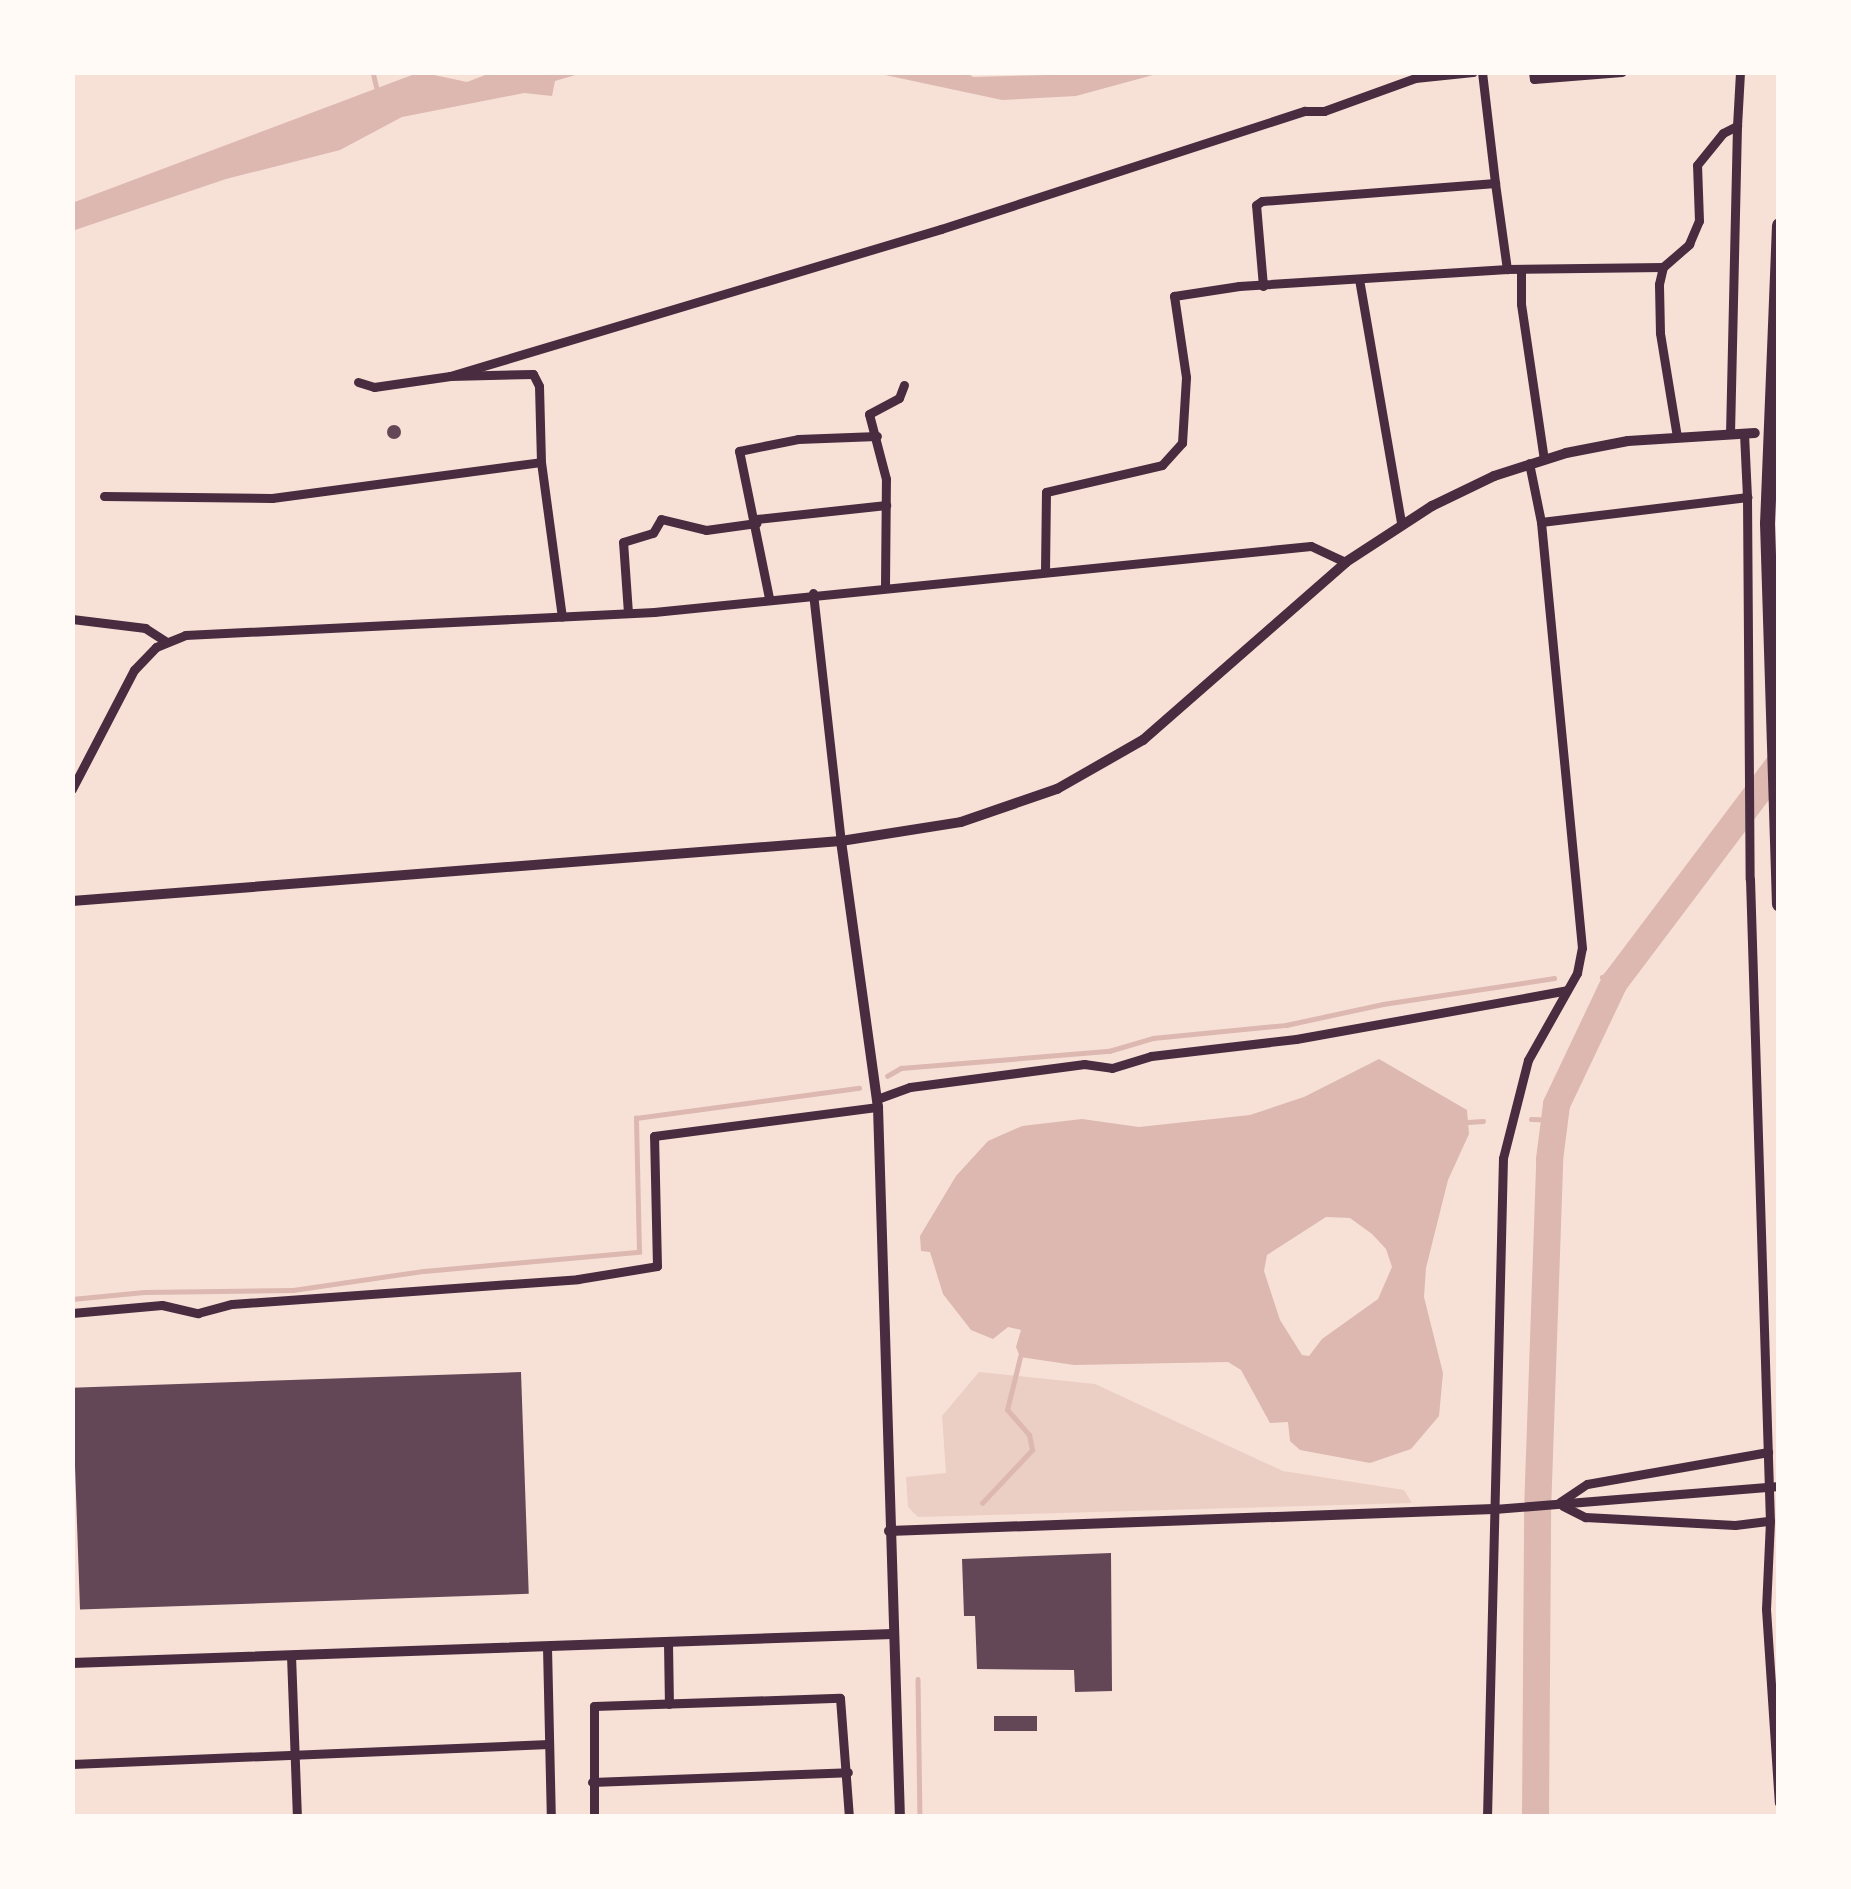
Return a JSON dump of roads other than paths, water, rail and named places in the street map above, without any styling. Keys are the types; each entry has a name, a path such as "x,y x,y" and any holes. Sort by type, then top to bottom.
{"highway":[{"path":"1779,225 1767,523 1779,904"}],"street":[{"path":"450,376 941,230 1305,111 1324,111 1414,78 1473,72"},
{"path":"1482,72 1507,269"},
{"path":"1533,72 1534,79 1622,72"},
{"path":"1730,434 1740,72"},
{"path":"1045,572 1046,492 1162,465 1182,443 1186,377 1174,296 1507,269 1663,267 1688,244 1699,221 1697,165 1723,133 1737,126"},
{"path":"1263,286 1256,205 1262,201 1495,182"},
{"path":"1663,267 1660,333 1677,437"},
{"path":"1521,269 1521,304 1544,459"},
{"path":"1359,279 1400,523"},
{"path":"358,382 374,388 450,376 532,374 538,386 541,462 562,617"},
{"path":"885,587 886,505 877,436 869,414 898,398 904,386"},
{"path":"72,901 841,841 961,822 1081,777 1178,713 1346,562 1400,523 1544,459 1677,437 1750,434 1748,762 1753,1011 1764,1203 1770,1521 1766,1609 1779,1803"},
{"path":"769,598 739,451 798,440 877,436"},
{"path":"104,496 272,498 541,462"},
{"path":"1486,1817 1505,1143 1528,1060 1567,991 1582,948 1541,522 1529,464"},
{"path":"1541,522 1747,497"},
{"path":"628,613 623,542 652,533 661,519 706,530 886,505"},
{"path":"72,789 126,682 165,641 219,632 628,613 1310,546 1346,562"},
{"path":"813,593 878,1103 900,1817"},
{"path":"72,619 146,628 165,641"},
{"path":"72,1313 162,1305 198,1312 232,1304 578,1279 657,1266 654,1136 878,1103 910,1087 1084,1064 1112,1068 1151,1056 1295,1040 1567,991"},
{"path":"1753,1011 1766,1011"},
{"path":"1557,1503 1587,1484 1768,1452"},
{"path":"889,1531 1494,1509 1779,1486"},
{"path":"1557,1503 1585,1517 1735,1525 1770,1521"},
{"path":"72,1663 892,1634"},
{"path":"668,1643 669,1704"},
{"path":"547,1647 551,1817"},
{"path":"291,1655 298,1817"},
{"path":"594,1817 591,1708 840,1698 849,1817"},
{"path":"72,1764 549,1744"},
{"path":"592,1781 848,1772"}],"waterway":[{"path":"373,72 377,90"},
{"path":"1535,1817 1537,1511 1549,1159 1556,1104 1614,982 1779,763"},
{"path":"1602,977 1614,982"},
{"path":"887,1076 901,1068 1109,1051 1153,1038 1286,1025 1383,1004 1554,978"},
{"path":"72,1299 144,1292 293,1290 424,1271 639,1252 636,1118 859,1088"},
{"path":"1531,1119 1554,1120"},
{"path":"1468,1122 1483,1121"},
{"path":"982,1503 1032,1450 1029,1435 1007,1410 1020,1357"},
{"path":"918,1679 920,1817"}]}
